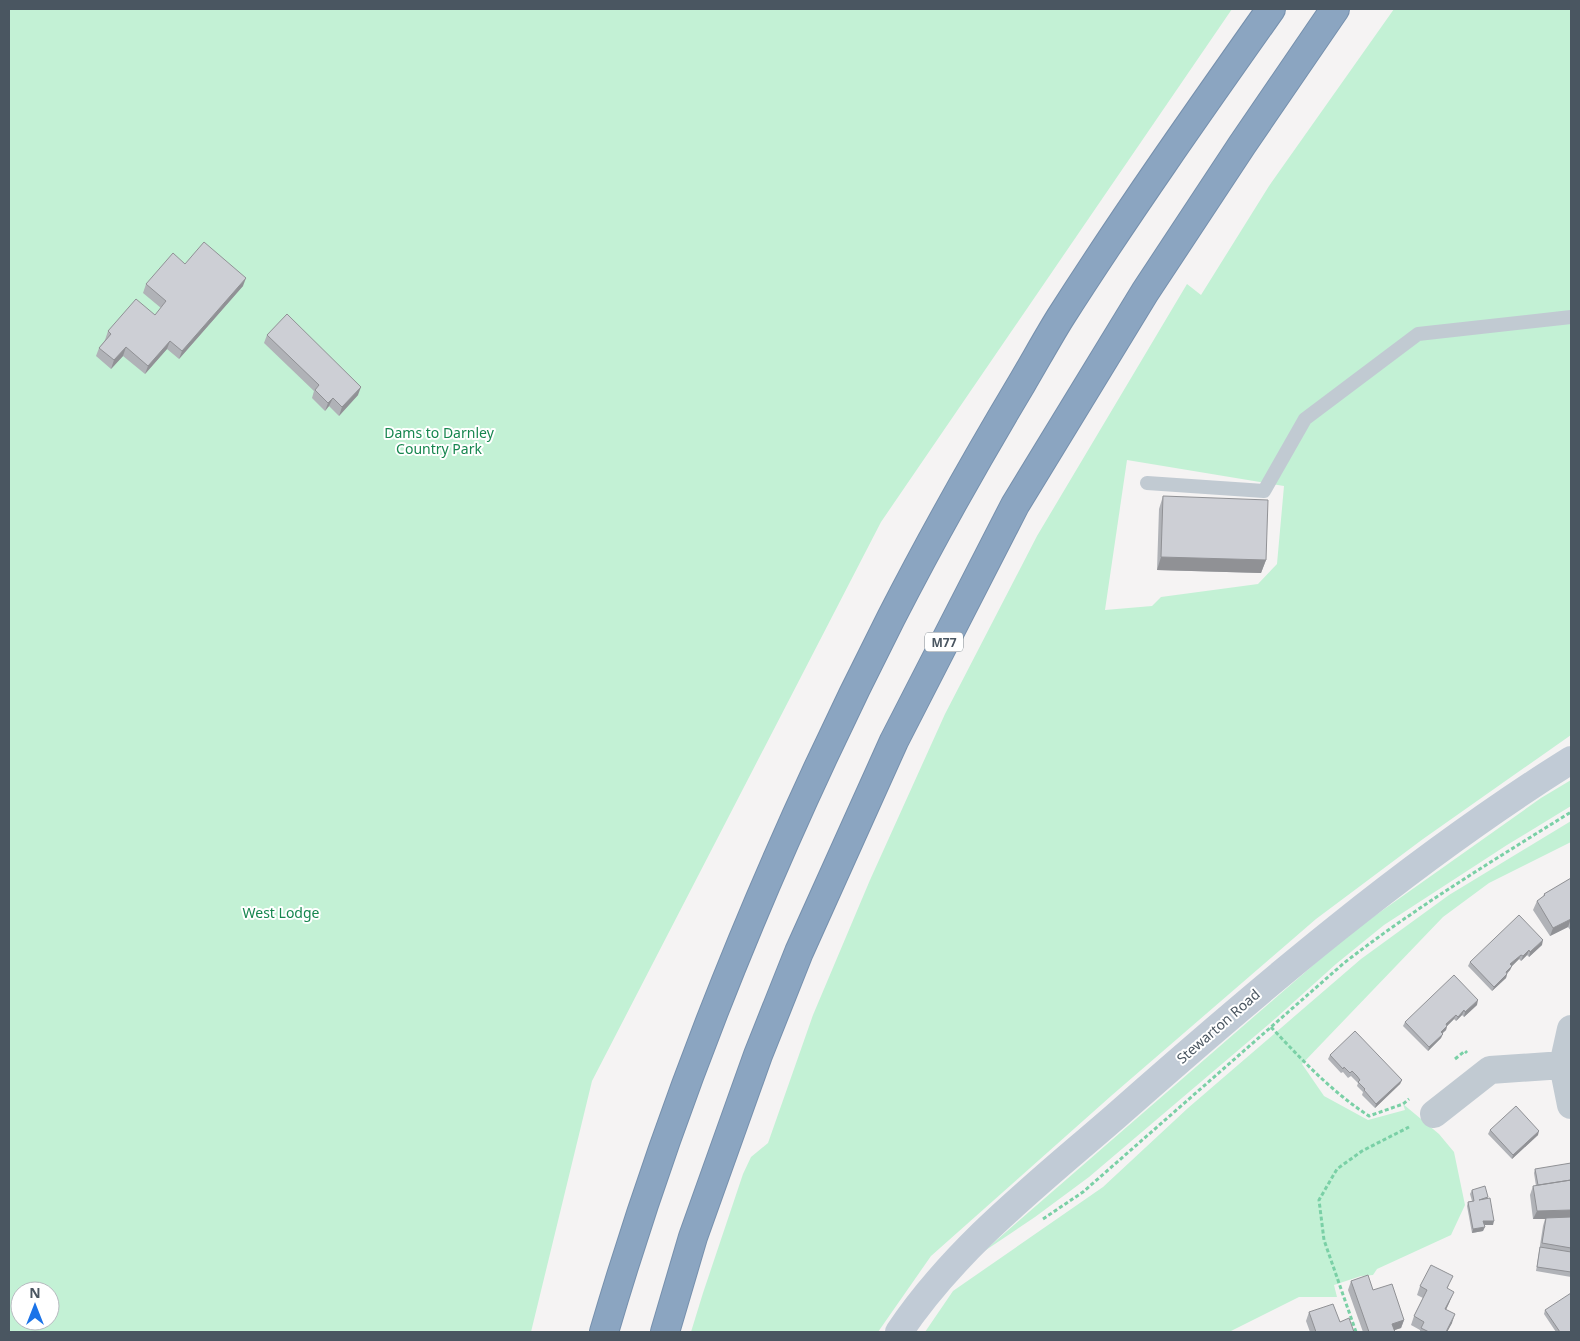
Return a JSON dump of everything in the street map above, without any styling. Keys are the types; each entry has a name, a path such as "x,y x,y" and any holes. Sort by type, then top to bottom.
{"highway":[{"path":"604,1332 663,1147 724,982 775,863 846,707 933,538 1058,321 1172,150 1271,9"},
{"name":"M77","path":"665,1332 693,1237 758,1055 799,952 898,732 1015,505 1145,292 1335,9"}],"main road":[{"name":"Stewarton Road","path":"899,1332 934,1286 985,1232 1256,993 1344,921 1451,841 1571,760"}],"street":[{"path":"1571,1029 1563,1065 1571,1105"},
{"path":"1434,1114 1490,1070 1563,1065"}],"lane":[{"path":"1147,482 1264,491 1305,419 1418,334 1571,317"}],"path":[{"path":"1035,1224 1083,1192 1344,963 1388,928 1571,812"},
{"path":"1271,1027 1310,1068 1345,1100 1369,1116 1403,1104 1410,1098"},
{"path":"1451,1063 1464,1051 1490,1070"},
{"path":"1356,1332 1324,1240 1319,1200 1337,1169 1362,1151 1434,1114"}],"green space":[{"name":"Dams to Darnley Country Park","path":"9,9 1232,9 881,522 592,1081 531,1332 9,1332"},
{"path":"1394,9 1571,9 1571,735 1423,839 1316,919 1111,1096 931,1256 878,1332 691,1332 743,1174 751,1157 768,1143 813,1015 870,880 945,714 1037,536 1187,284 1201,295 1269,186","holes":["1127,460 1284,486 1277,564 1258,584 1161,597 1152,606 1105,610"]},
{"path":"1571,780 1571,806 1384,925 1336,964 1276,1018 1089,1177 983,1252 1349,934 1541,798"},
{"path":"1571,821 1571,842 1489,883 1443,917 1302,1064 1324,1096 1368,1120 1405,1110 1403,1104 1439,1134 1454,1152 1465,1205 1451,1235 1377,1269 1373,1275 1361,1276 1334,1285 1337,1297 1299,1297 1229,1332 925,1332 953,1291 1103,1187 1188,1108 1361,959 1449,895"}],"building":[{"path":"204,242 246,278 182,351 170,341 148,366 126,347 114,360 99,348 111,334 108,331 136,299 155,315 166,301 146,284 173,253 185,264"},
{"path":"287,314 361,387 342,407 333,398 328,403 315,390 319,385 267,335"},
{"path":"1163,496 1268,500 1266,560 1161,557"},
{"path":"1571,878 1571,919 1553,928 1537,901 1544,894"},
{"path":"1519,915 1543,940 1530,952 1529,950 1510,964 1512,966 1506,972 1507,974 1494,987 1470,962"},
{"path":"1454,975 1478,1000 1465,1012 1464,1010 1458,1017 1456,1015 1446,1024 1447,1026 1441,1032 1443,1034 1429,1047 1405,1022"},
{"path":"1355,1031 1402,1080 1376,1104 1358,1082 1360,1080 1357,1076 1352,1071 1350,1073 1344,1067 1343,1069 1330,1055"},
{"path":"1516,1106 1539,1131 1513,1155 1490,1130"},
{"path":"1571,1163 1571,1180 1538,1185 1535,1169"},
{"path":"1571,1180 1571,1210 1537,1211 1533,1186"},
{"path":"1485,1186 1488,1197 1479,1200 1490,1198 1494,1221 1483,1221 1485,1227 1473,1229 1468,1202 1474,1201 1472,1190"},
{"path":"1571,1217 1571,1248 1542,1243 1546,1218"},
{"path":"1540,1247 1571,1252 1571,1272 1537,1267"},
{"path":"1431,1265 1453,1276 1447,1288 1454,1292 1445,1309 1455,1314 1446,1332 1429,1332 1421,1328 1424,1322 1414,1316 1427,1290 1420,1286"},
{"path":"1368,1275 1373,1290 1392,1284 1404,1320 1392,1324 1395,1332 1369,1332 1351,1281"},
{"path":"1571,1293 1571,1332 1560,1332 1545,1310"},
{"path":"1333,1304 1340,1322 1349,1318 1354,1332 1316,1332 1309,1312"}],"park label":[{"name":"West Lodge","path":"281,912"}]}
